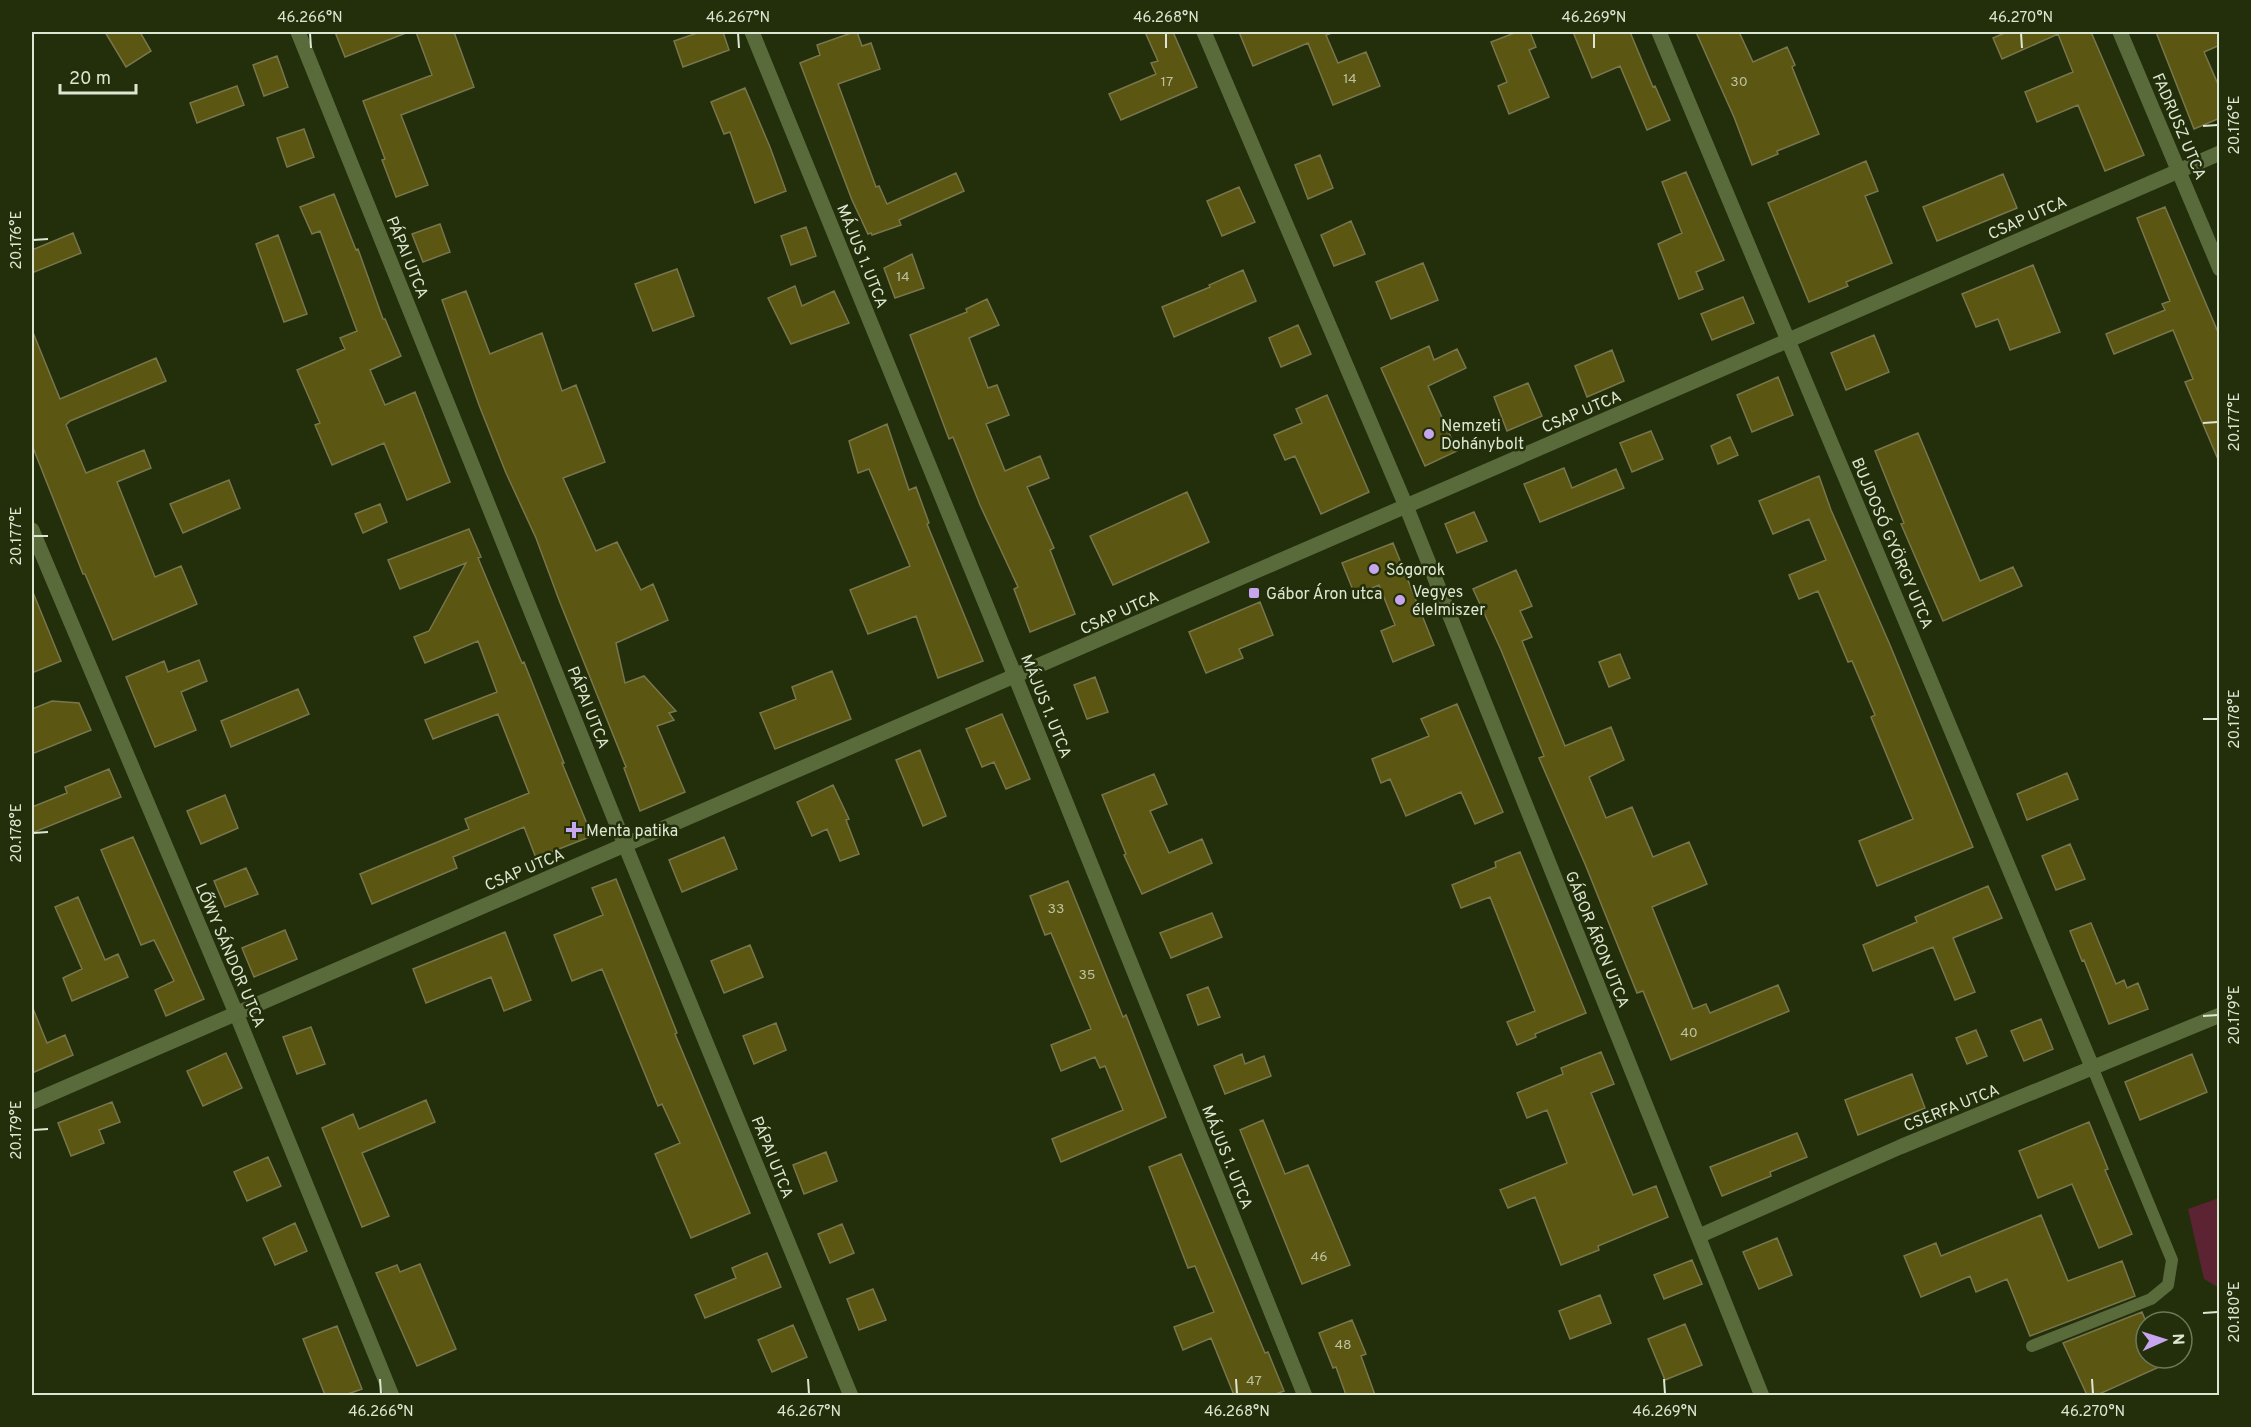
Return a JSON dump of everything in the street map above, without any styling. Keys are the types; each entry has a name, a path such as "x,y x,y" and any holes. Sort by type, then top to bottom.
{"street":[{"name":"PÁPAI UTCA","path":"298,32 851,1395"},
{"name":"MÁJUS 1. UTCA","path":"752,32 1016,676 1305,1395"},
{"name":"GÁBOR ÁRON UTCA","path":"1204,32 1406,506 1762,1395"},
{"name":"BUJDOSÓ GYÖRGY UTCA","path":"1659,32 2093,1069"},
{"name":"FADRUSZ UTCA","path":"2120,32 2220,269"},
{"name":"CSAP UTCA","path":"32,1102 2220,153"},
{"name":"LŐWY SÁNDOR UTCA","path":"32,530 236,1013 392,1395"},
{"name":"CSERFA UTCA","path":"1699,1236 1900,1147 2220,1015"}],"lane":[{"path":"2032,1346 2151,1299 2168,1285 2172,1260 2093,1069"}],"shaded area":[{"path":"2220,1198 2219,1288 2204,1279 2188,1209"}],"building":[{"path":"105,32 140,32 151,51 126,67"},
{"path":"335,32 406,32 406,33 345,57"},
{"path":"416,32 454,32 474,87 401,115 428,185 396,197 382,160 385,159 363,101 432,75"},
{"path":"700,32 723,32 729,50 683,67 674,41"},
{"path":"857,32 862,46 871,43 880,69 838,84 876,187 879,186 887,204 956,173 964,191 899,220 901,225 872,235 868,234 852,200 800,63 820,55 817,45"},
{"path":"1145,32 1173,32 1197,87 1121,120 1109,94 1156,74 1151,63 1158,61"},
{"path":"1239,32 1335,32 1326,35 1338,63 1366,52 1380,86 1333,105 1308,43 1253,66"},
{"path":"1517,32 1530,32 1536,47 1529,50 1549,97 1509,114 1498,86 1507,82 1491,42"},
{"path":"1573,32 1630,32 1653,87 1655,86 1670,120 1647,130 1620,66 1592,78"},
{"path":"1696,32 1739,32 1753,62 1787,47 1795,65 1792,67 1819,134 1777,151 1778,154 1752,165 1734,117"},
{"path":"2007,32 2091,32 2144,155 2105,171 2078,105 2037,122 2025,92 2073,72 2058,34 2002,59 1993,38"},
{"path":"2156,32 2220,32 2220,45 2204,52 2220,89 2220,118 2194,129"},
{"path":"277,56 288,87 264,96 253,65"},
{"path":"237,86 244,105 197,123 190,103"},
{"path":"745,88 786,191 755,203 730,132 724,134 711,102"},
{"path":"304,129 314,157 287,167 277,138"},
{"path":"1320,155 1333,188 1308,199 1295,165"},
{"path":"1866,161 1878,191 1865,196 1892,263 1846,282 1848,286 1809,302 1768,203"},
{"path":"1686,172 1724,260 1696,272 1703,289 1679,299 1658,244 1682,233 1662,182"},
{"path":"2003,174 2017,208 1937,241 1923,207"},
{"path":"1239,187 1255,222 1222,236 1207,201"},
{"path":"334,194 356,250 358,249 383,319 401,356 370,370 385,405 415,392 450,482 407,500 384,443 332,465 315,425 320,423 297,370 345,349 340,338 357,331 320,231 312,234 300,207"},
{"path":"2165,207 2220,337 2220,464 2185,382 2193,379 2173,330 2114,354 2106,334 2165,310 2162,304 2170,301 2137,218"},
{"path":"1351,221 1365,254 1334,266 1321,235"},
{"path":"440,224 450,252 423,262 412,234"},
{"path":"806,227 816,256 791,265 781,236"},
{"path":"73,233 81,253 32,273 32,250"},
{"path":"278,235 307,314 284,322 256,244"},
{"path":"912,254 924,288 895,298 884,268"},
{"path":"1423,263 1438,300 1391,319 1376,282"},
{"path":"2033,265 2060,332 2010,350 1998,319 1976,327 1962,294"},
{"path":"677,269 694,316 653,331 635,284"},
{"path":"1243,270 1256,301 1174,337 1162,307"},
{"path":"795,286 802,306 834,291 849,323 791,344 768,298"},
{"path":"466,291 490,354 542,333 562,391 576,385 605,462 563,478 596,551 617,542 641,590 653,584 668,620 616,643 625,683 644,676 676,711 669,713 674,720 657,726 685,792 640,811 624,768 626,767 536,538 506,473 479,405 442,300"},
{"path":"1743,297 1754,323 1712,340 1701,314"},
{"path":"987,299 999,325 969,338 988,388 997,385 1009,415 986,424 1005,471 1040,456 1049,478 1027,487 1054,548 1050,550 1075,614 1030,632 1014,589 1018,587 980,505 953,437 949,439 910,335 967,312 966,309"},
{"path":"1298,325 1311,354 1281,367 1269,338"},
{"path":"32,330 60,399 156,358 166,381 70,421 66,425 86,473 144,450 151,468 117,482 155,577 181,566 197,604 113,640 85,574 83,574 32,445"},
{"path":"1874,335 1889,372 1846,390 1831,353"},
{"path":"1429,346 1434,360 1457,349 1466,368 1428,386 1457,451 1425,466 1381,368"},
{"path":"1612,350 1624,381 1587,397 1575,366"},
{"path":"1778,377 1793,415 1752,432 1737,395"},
{"path":"1528,383 1542,416 1507,431 1494,397"},
{"path":"1327,395 1369,492 1321,514 1295,456 1285,460 1274,435 1302,423 1296,409"},
{"path":"887,424 909,490 916,487 929,523 927,524 983,661 938,678 916,616 868,634 850,590 910,566 869,469 858,473 849,441"},
{"path":"1651,431 1663,459 1632,472 1620,443"},
{"path":"1918,433 1980,581 2013,567 2022,586 1943,621 1901,524 1904,523 1875,451"},
{"path":"1730,437 1738,455 1718,464 1711,446"},
{"path":"1564,468 1572,488 1616,469 1624,488 1540,522 1524,484"},
{"path":"1819,476 1831,510 1890,645 1973,847 1877,886 1859,841 1913,819 1871,717 1875,715 1852,661 1848,662 1818,591 1799,599 1789,575 1826,560 1809,519 1773,534 1759,501"},
{"path":"229,480 240,508 183,533 170,504"},
{"path":"1187,492 1209,542 1113,585 1090,536"},
{"path":"380,504 387,522 363,533 355,514"},
{"path":"1474,512 1487,541 1457,553 1445,524"},
{"path":"469,529 481,557 478,558 522,663 524,662 592,836 536,858 524,827 453,857 457,868 372,904 360,874 469,829 465,819 529,793 498,714 433,739 425,720 497,692 478,641 425,663 414,637 429,631 466,563 400,589 388,560"},
{"path":"1393,543 1434,645 1393,662 1381,631 1395,625 1379,585 1355,595 1342,563"},
{"path":"1516,570 1532,606 1520,611 1532,637 1522,641 1565,746 1611,727 1624,760 1589,777 1606,818 1632,807 1653,857 1689,842 1707,884 1652,907 1693,1009 1706,1004 1710,1013 1778,985 1789,1011 1671,1060 1643,991 1637,993 1539,758 1544,756 1501,650 1473,589"},
{"path":"32,590 61,661 32,673"},
{"path":"1260,602 1273,635 1239,649 1243,658 1206,673 1189,632"},
{"path":"1620,654 1630,678 1609,687 1599,662"},
{"path":"199,660 207,681 181,692 196,730 155,747 126,677 164,661 168,672"},
{"path":"832,671 851,719 775,749 760,713 796,699 792,687"},
{"path":"1095,677 1108,712 1087,719 1074,685"},
{"path":"298,689 309,714 231,747 221,721"},
{"path":"52,701 79,703 91,730 32,754 32,709"},
{"path":"1457,704 1503,812 1475,824 1461,792 1406,816 1390,779 1381,783 1372,759 1429,736 1421,719"},
{"path":"1002,714 1030,779 1006,789 994,762 982,767 966,729"},
{"path":"920,750 946,816 923,826 896,760"},
{"path":"109,769 121,797 32,833 32,807 67,793 65,787"},
{"path":"2067,773 2078,799 2027,820 2017,794"},
{"path":"1154,774 1167,804 1150,811 1169,853 1202,839 1212,863 1142,894 1124,855 1126,854 1102,795"},
{"path":"833,785 849,819 846,820 859,854 840,861 827,829 812,836 797,802"},
{"path":"225,795 238,828 201,844 187,811"},
{"path":"133,837 204,999 166,1016 155,990 174,981 154,940 141,945 101,850"},
{"path":"724,837 737,869 682,892 669,860"},
{"path":"2070,844 2085,879 2056,890 2042,856"},
{"path":"1520,852 1586,1013 1535,1034 1536,1037 1517,1045 1507,1022 1535,1011 1490,897 1461,908 1452,885 1496,867 1495,862"},
{"path":"246,868 258,894 225,907 214,881"},
{"path":"616,879 677,1033 675,1034 750,1213 691,1238 655,1154 680,1143 662,1104 658,1106 602,969 572,981 554,935 603,915 592,888"},
{"path":"1068,881 1123,1017 1126,1015 1166,1117 1061,1162 1052,1139 1123,1110 1105,1066 1100,1068 1095,1057 1061,1071 1051,1045 1091,1029 1051,933 1045,935 1030,896"},
{"path":"1988,886 2002,918 1953,938 1975,992 1955,1000 1933,947 1873,971 1863,945 1917,922 1915,917"},
{"path":"78,897 105,960 118,954 128,977 72,1001 63,978 82,969 55,907"},
{"path":"1212,913 1222,937 1171,958 1160,933"},
{"path":"2091,923 2116,984 2124,980 2127,988 2138,983 2148,1009 2109,1024 2070,931"},
{"path":"285,930 297,959 254,977 242,948"},
{"path":"505,932 531,1000 504,1011 491,977 426,1003 413,969"},
{"path":"750,945 763,977 724,993 711,961"},
{"path":"1208,987 1220,1017 1198,1025 1187,995"},
{"path":"32,1006 47,1043 65,1035 73,1055 32,1073"},
{"path":"2041,1019 2053,1049 2024,1061 2011,1031"},
{"path":"776,1023 786,1050 754,1064 743,1036"},
{"path":"311,1027 325,1064 297,1074 283,1037"},
{"path":"1976,1030 1987,1056 1967,1064 1956,1038"},
{"path":"1601,1052 1614,1084 1591,1093 1633,1195 1656,1186 1668,1217 1598,1246 1599,1250 1561,1265 1535,1197 1508,1208 1500,1190 1567,1163 1547,1110 1527,1118 1517,1093 1563,1074 1561,1068"},
{"path":"226,1053 242,1088 203,1106 187,1071"},
{"path":"1242,1054 1245,1064 1264,1056 1271,1076 1225,1094 1214,1066"},
{"path":"2192,1054 2207,1092 2140,1120 2125,1082"},
{"path":"1912,1074 1925,1108 1858,1135 1845,1100"},
{"path":"426,1100 435,1122 362,1153 389,1216 362,1227 322,1128 353,1114 359,1129"},
{"path":"112,1102 120,1122 99,1130 104,1143 71,1156 58,1123"},
{"path":"1263,1120 1285,1174 1308,1165 1350,1265 1302,1284 1240,1130"},
{"path":"2089,1122 2108,1169 2105,1170 2132,1234 2099,1248 2072,1184 2038,1198 2019,1151"},
{"path":"1797,1133 1807,1157 1770,1172 1771,1176 1722,1196 1710,1167"},
{"path":"826,1152 837,1181 804,1194 793,1165"},
{"path":"1181,1154 1265,1353 1268,1352 1284,1391 1273,1395 1234,1395 1211,1338 1183,1350 1174,1327 1214,1312 1195,1266 1188,1268 1149,1167"},
{"path":"268,1157 281,1186 247,1201 234,1172"},
{"path":"2041,1215 2068,1281 2122,1261 2135,1296 2030,1336 2007,1279 1976,1292 1970,1276 1921,1297 1904,1256 1936,1243 1941,1256"},
{"path":"295,1223 307,1251 275,1265 263,1238"},
{"path":"842,1224 854,1253 830,1263 818,1234"},
{"path":"1777,1238 1792,1275 1759,1289 1743,1252"},
{"path":"767,1253 781,1287 705,1318 695,1295 736,1278 732,1268"},
{"path":"1692,1260 1702,1284 1664,1299 1654,1275"},
{"path":"420,1264 456,1349 417,1366 376,1273 397,1265 400,1272"},
{"path":"873,1289 886,1320 859,1330 847,1299"},
{"path":"1600,1295 1611,1323 1570,1339 1559,1311"},
{"path":"2134,1315 2134,1370 2153,1370 2097,1395 2087,1395 2063,1343"},
{"path":"1352,1320 1366,1354 1361,1356 1375,1395 1346,1395 1336,1367 1333,1368 1319,1333"},
{"path":"1685,1324 1702,1365 1665,1380 1648,1339"},
{"path":"793,1325 807,1357 772,1372 758,1340"},
{"path":"337,1326 362,1389 345,1395 325,1395 303,1339"}],"place":[{"name":"Nemzeti Dohánybolt","path":"1429,434"},
{"name":"Sógorok","path":"1374,569"},
{"name":"Gábor Áron utca","path":"1254,593"},
{"name":"Vegyes élelmiszer","path":"1400,600"},
{"name":"Menta patika","path":"574,830"}]}
